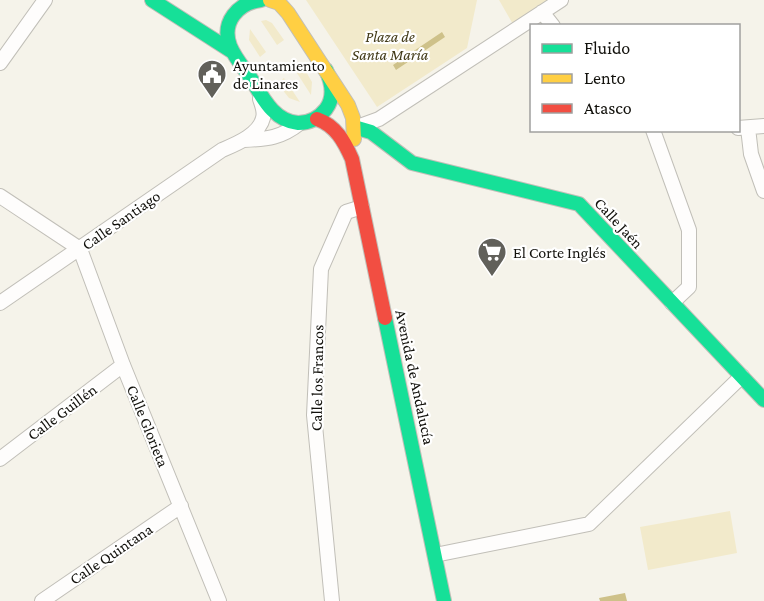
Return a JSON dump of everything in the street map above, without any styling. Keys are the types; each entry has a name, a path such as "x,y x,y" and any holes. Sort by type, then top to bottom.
{"main road":[{"path":"153,0 233,52"},
{"path":"261,0 245,5 231,19 227,36 233,52 258,91 279,117 289,122 322,121 339,133 352,159"},
{"path":"273,0 288,13 348,105 354,127 352,159"},
{"path":"322,121 333,96 332,85 326,70"},
{"name":"Calle Jaén","path":"354,127 372,132 395,153 412,163 579,204 764,399"},
{"name":"Avenida de Andalucía","path":"352,159 444,601"}],"street":[{"path":"0,63 45,0"},
{"path":"322,121 354,127 379,119 561,0"},
{"path":"542,12 552,24"},
{"name":"Calle Santiago","path":"0,303 222,150 244,140 258,127 263,118 264,109 258,91"},
{"name":"Calle Santiago","path":"244,140 285,134 300,123"},
{"path":"764,126 743,128 764,190"},
{"path":"654,132 689,230 689,287 672,303"},
{"path":"0,196 80,249"},
{"name":"Calle los Francos","path":"332,601 314,415 321,269 346,212 362,207"},
{"name":"Calle Glorieta","path":"80,249 123,365 219,601"},
{"name":"Calle Guillén","path":"0,459 123,365"},
{"path":"435,555 589,524 742,376"},
{"name":"Calle Quintana","path":"42,601 181,506"}],"green space":[{"name":"Plaza de Santa María","path":"306,0 477,0 467,48 377,107"},
{"path":"499,0 552,0 514,26"},
{"path":"266,20 272,23 284,40 277,45 261,21"},
{"path":"250,29 266,52 260,57 249,40"},
{"path":"302,65 312,82 311,95 295,70"},
{"path":"284,78 300,102 289,98 277,83"},
{"path":"730,511 737,553 648,570 640,527"}],"shaded area":[{"path":"442,32 445,37 396,70 393,65"},
{"path":"625,593 627,601 600,601 599,598"}],"traffic: fast":[{"path":"152,0 233,52"},
{"path":"261,0 245,5 234,15 228,29 228,37 234,54 275,113 298,123 317,117 326,109 332,95 326,70"},
{"path":"354,127 371,132 412,163 579,204 764,400"},
{"path":"385,318 444,601"}],"traffic: slow":[{"path":"270,0 279,3 288,13 348,105 353,118 354,139"}],"traffic: jam":[{"path":"317,119 339,135 352,159 385,318"}],"place":[{"name":"Ayuntamiento de Linares","path":"212,100"},
{"name":"El Corte Inglés","path":"492,278"}]}
